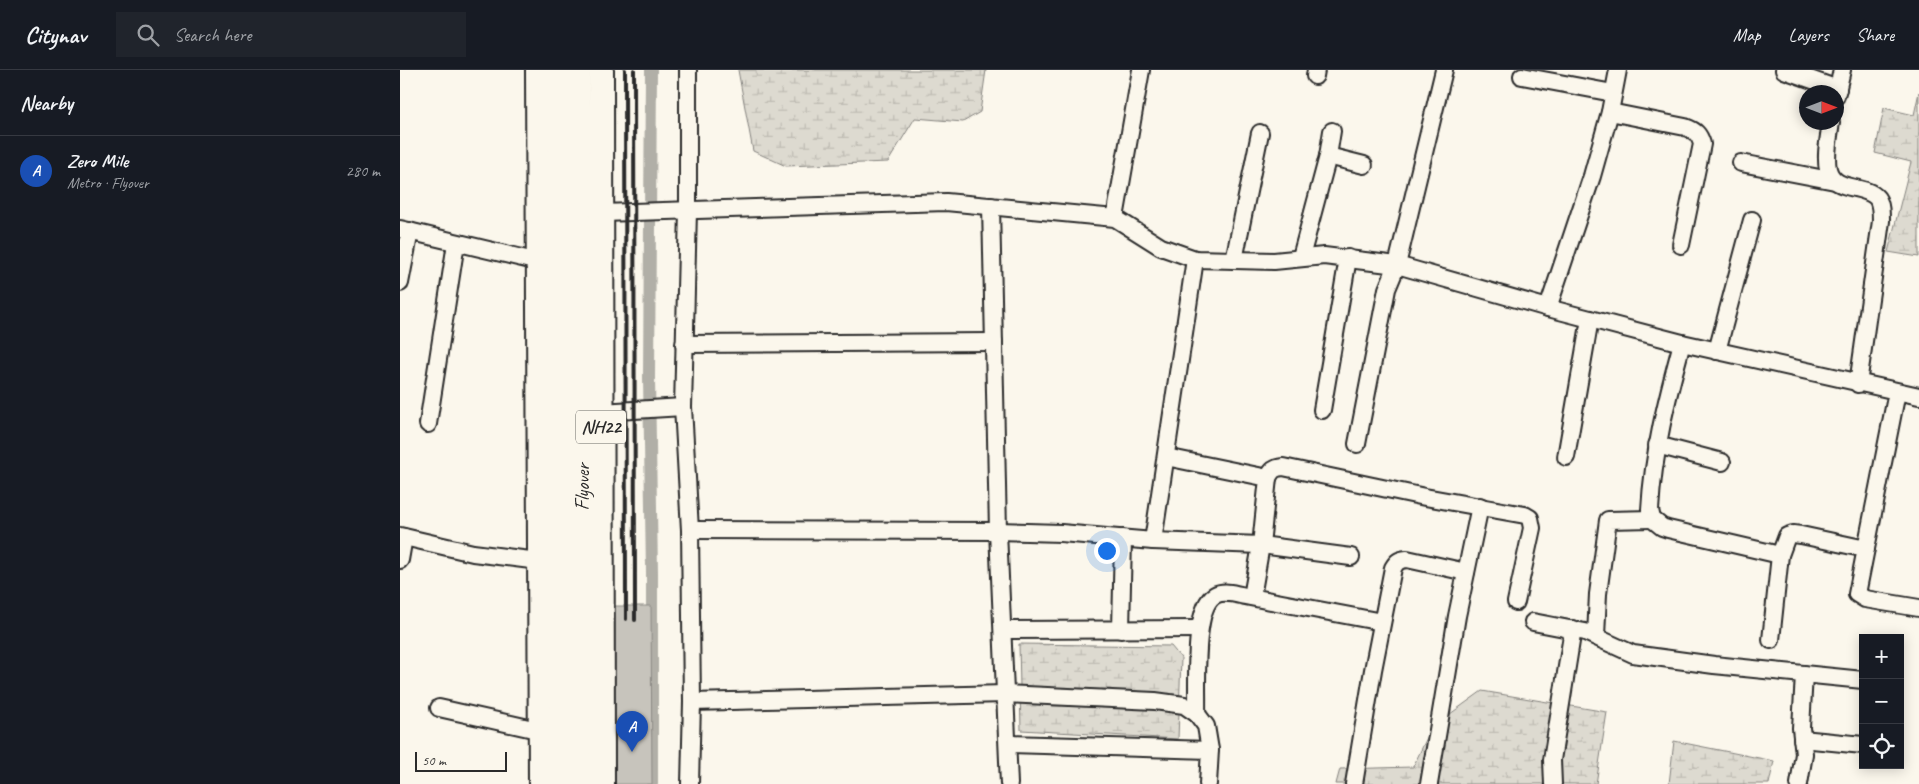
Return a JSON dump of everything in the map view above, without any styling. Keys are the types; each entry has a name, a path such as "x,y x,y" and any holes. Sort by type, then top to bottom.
{"highway":[{"path":"538,70 541,784"},
{"name":"Flyover","path":"577,70 583,414 581,784"},
{"name":"NH22","path":"601,70 602,784"},
{"name":"Flyover","path":"560,79 562,784"}],"street":[{"path":"688,70 680,212 684,344 683,407 690,530 692,702 690,784"},
{"path":"1116,218 1141,70"},
{"path":"1357,444 1387,289 1397,265 1444,70"},
{"path":"1548,308 1592,176 1610,112 1618,70"},
{"path":"1784,70 1820,85"},
{"path":"1839,85 1842,70"},
{"path":"1522,76 1613,93"},
{"path":"1610,112 1694,130 1699,134 1702,144 1681,245"},
{"path":"1831,130 1827,159 1828,171 1835,181"},
{"path":"1301,257 1328,156 1332,131"},
{"path":"1234,260 1260,133"},
{"path":"1328,156 1364,166"},
{"path":"1741,163 1835,181 1872,194 1878,199 1881,209 1881,221 1858,384"},
{"path":"602,213 680,212 926,202 1116,218 1161,247 1195,259 1274,261 1324,256 1397,265 1590,320 1682,343 1858,384 1897,392 1918,392"},
{"path":"991,206 998,531 1004,630 1009,784"},
{"path":"1717,351 1752,220"},
{"path":"400,283 405,230 539,262"},
{"path":"428,424 456,243"},
{"path":"1322,410 1348,258"},
{"path":"1153,541 1195,259"},
{"path":"1566,458 1590,320"},
{"path":"684,344 994,342"},
{"path":"1652,518 1651,494 1657,445 1682,343"},
{"path":"1897,392 1857,594 1860,598 1919,608"},
{"path":"601,412 683,407"},
{"path":"1657,445 1722,462"},
{"path":"1166,456 1268,478"},
{"path":"1252,597 1261,545 1268,478 1272,470 1283,467 1425,497 1525,515 1530,518 1532,523 1516,602"},
{"path":"1428,784 1466,572 1480,506"},
{"path":"1596,636 1598,594 1608,520 1652,518 1662,527 1668,529 1780,555"},
{"path":"690,530 998,531 1153,541 1261,545 1351,557"},
{"path":"1771,640 1780,555 1786,536 1792,534 1866,549"},
{"path":"400,560 402,537 473,553 539,561"},
{"path":"1121,630 1123,538"},
{"path":"1354,784 1382,622 1393,568 1396,562 1407,559 1466,572"},
{"path":"1197,714 1199,629 1203,612 1210,599 1217,594 1227,593 1252,597 1382,622"},
{"path":"1533,622 1573,629 1596,636 1633,654 1714,665 1859,680"},
{"path":"1004,630 1199,629"},
{"path":"1553,784 1554,752 1573,629"},
{"path":"1799,784 1804,754 1801,728 1804,674"},
{"path":"692,702 1005,694 1155,701 1184,706 1197,714 1206,726 1210,750 1208,784"},
{"path":"439,708 542,731"},
{"path":"1802,739 1859,745"},
{"path":"1008,744 1210,750"}],"green space":[{"path":"738,70 986,70 980,112 963,122 915,118 888,162 786,166 753,151"},
{"path":"1919,92 1919,257 1888,252 1911,162 1875,153 1884,108 1914,115"},
{"path":"1019,644 1171,646 1181,658 1178,739 1021,730"},
{"path":"1482,691 1607,712 1596,784 1336,784 1340,769 1413,767 1432,727"},
{"path":"1674,741 1774,761 1769,784 1669,784"}],"building":[{"path":"612,606 651,606 652,784 613,784"}],"waterway":[{"path":"651,70 649,377 652,573 652,784"}],"railway":[{"path":"625,70 626,619"},
{"path":"634,70 635,620"}],"place":[{"name":"Zero Mile","path":"632,752"}]}
